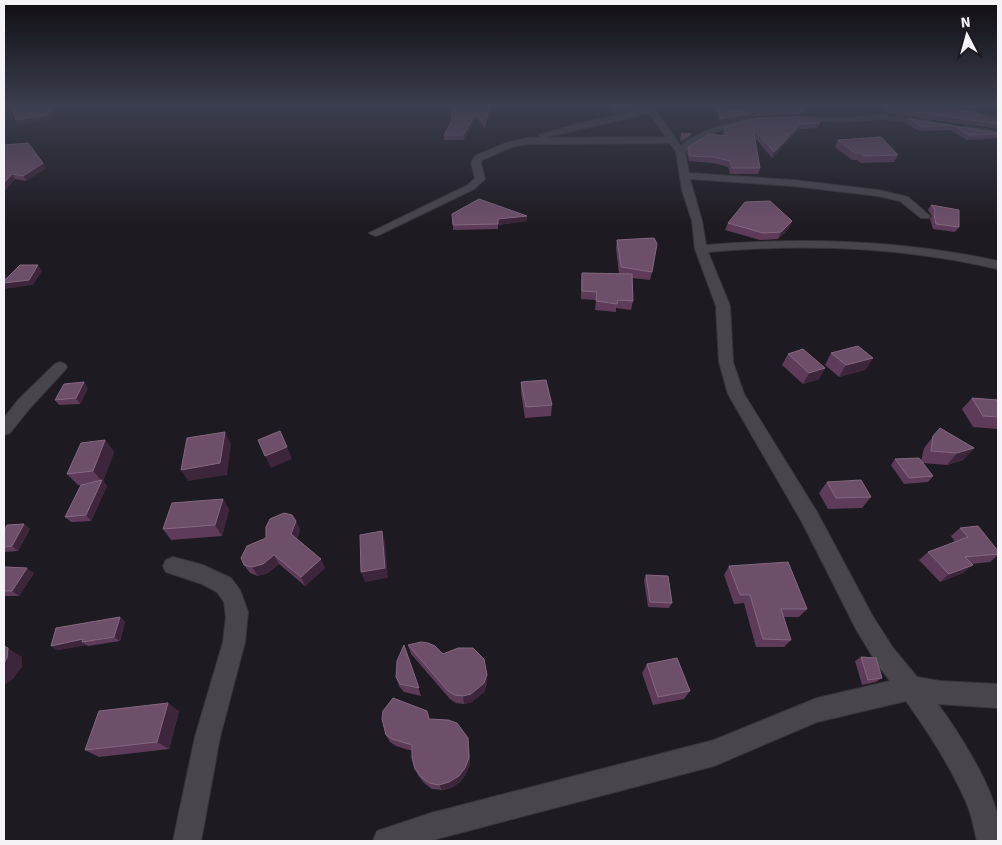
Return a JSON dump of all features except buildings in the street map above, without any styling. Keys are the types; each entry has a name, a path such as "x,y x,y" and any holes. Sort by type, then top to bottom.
{"street":[{"path":"375,233 435,206 478,182 480,179 476,163 478,158 508,145"},
{"path":"659,145 676,146 697,220 701,249 723,306 726,362 736,394 810,518 864,622 885,656 936,722 960,762 980,803 991,841"},
{"path":"684,176 793,183 878,193 904,199 925,216"},
{"path":"701,249 760,245 871,246 955,254 998,265"},
{"path":"4,428 60,367"},
{"path":"173,566 212,578 227,587 237,605 237,622 233,647 197,782 187,841"},
{"path":"387,841 431,827 714,753 817,710 868,697 911,688 998,696"}]}
